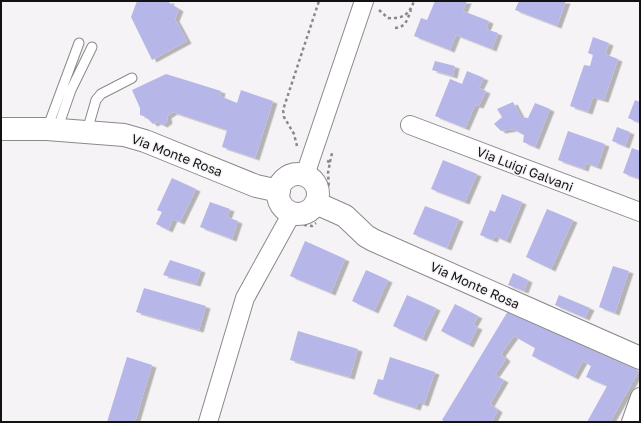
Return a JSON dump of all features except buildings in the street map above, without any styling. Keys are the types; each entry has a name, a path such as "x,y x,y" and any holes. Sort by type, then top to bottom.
{"street":[{"path":"305,175 320,131 371,3"},
{"name":"Via Luigi Galvani","path":"410,125 640,212"},
{"name":"Via Monte Rosa","path":"1,129 52,130 124,135 145,141 256,186 279,191"},
{"path":"208,422 245,298 297,219 298,214 309,211 327,202 310,178 305,175 298,174 286,179 281,184 279,191 280,202 297,219"},
{"name":"Via Monte Rosa","path":"327,202 345,216 366,236 373,240 640,358"},
{"path":"631,422 640,397"}],"lane":[{"path":"52,130 79,43"},
{"path":"52,130 92,48"},
{"path":"87,132 96,100 101,94 132,78"}],"path":[{"path":"297,219 312,226 320,220 331,225 327,202 330,162 312,154 302,152 298,148 294,134 284,117 283,110 319,1"},
{"path":"395,28 401,28 406,23 414,1"},
{"path":"371,3 388,18 399,18 411,10"}]}
